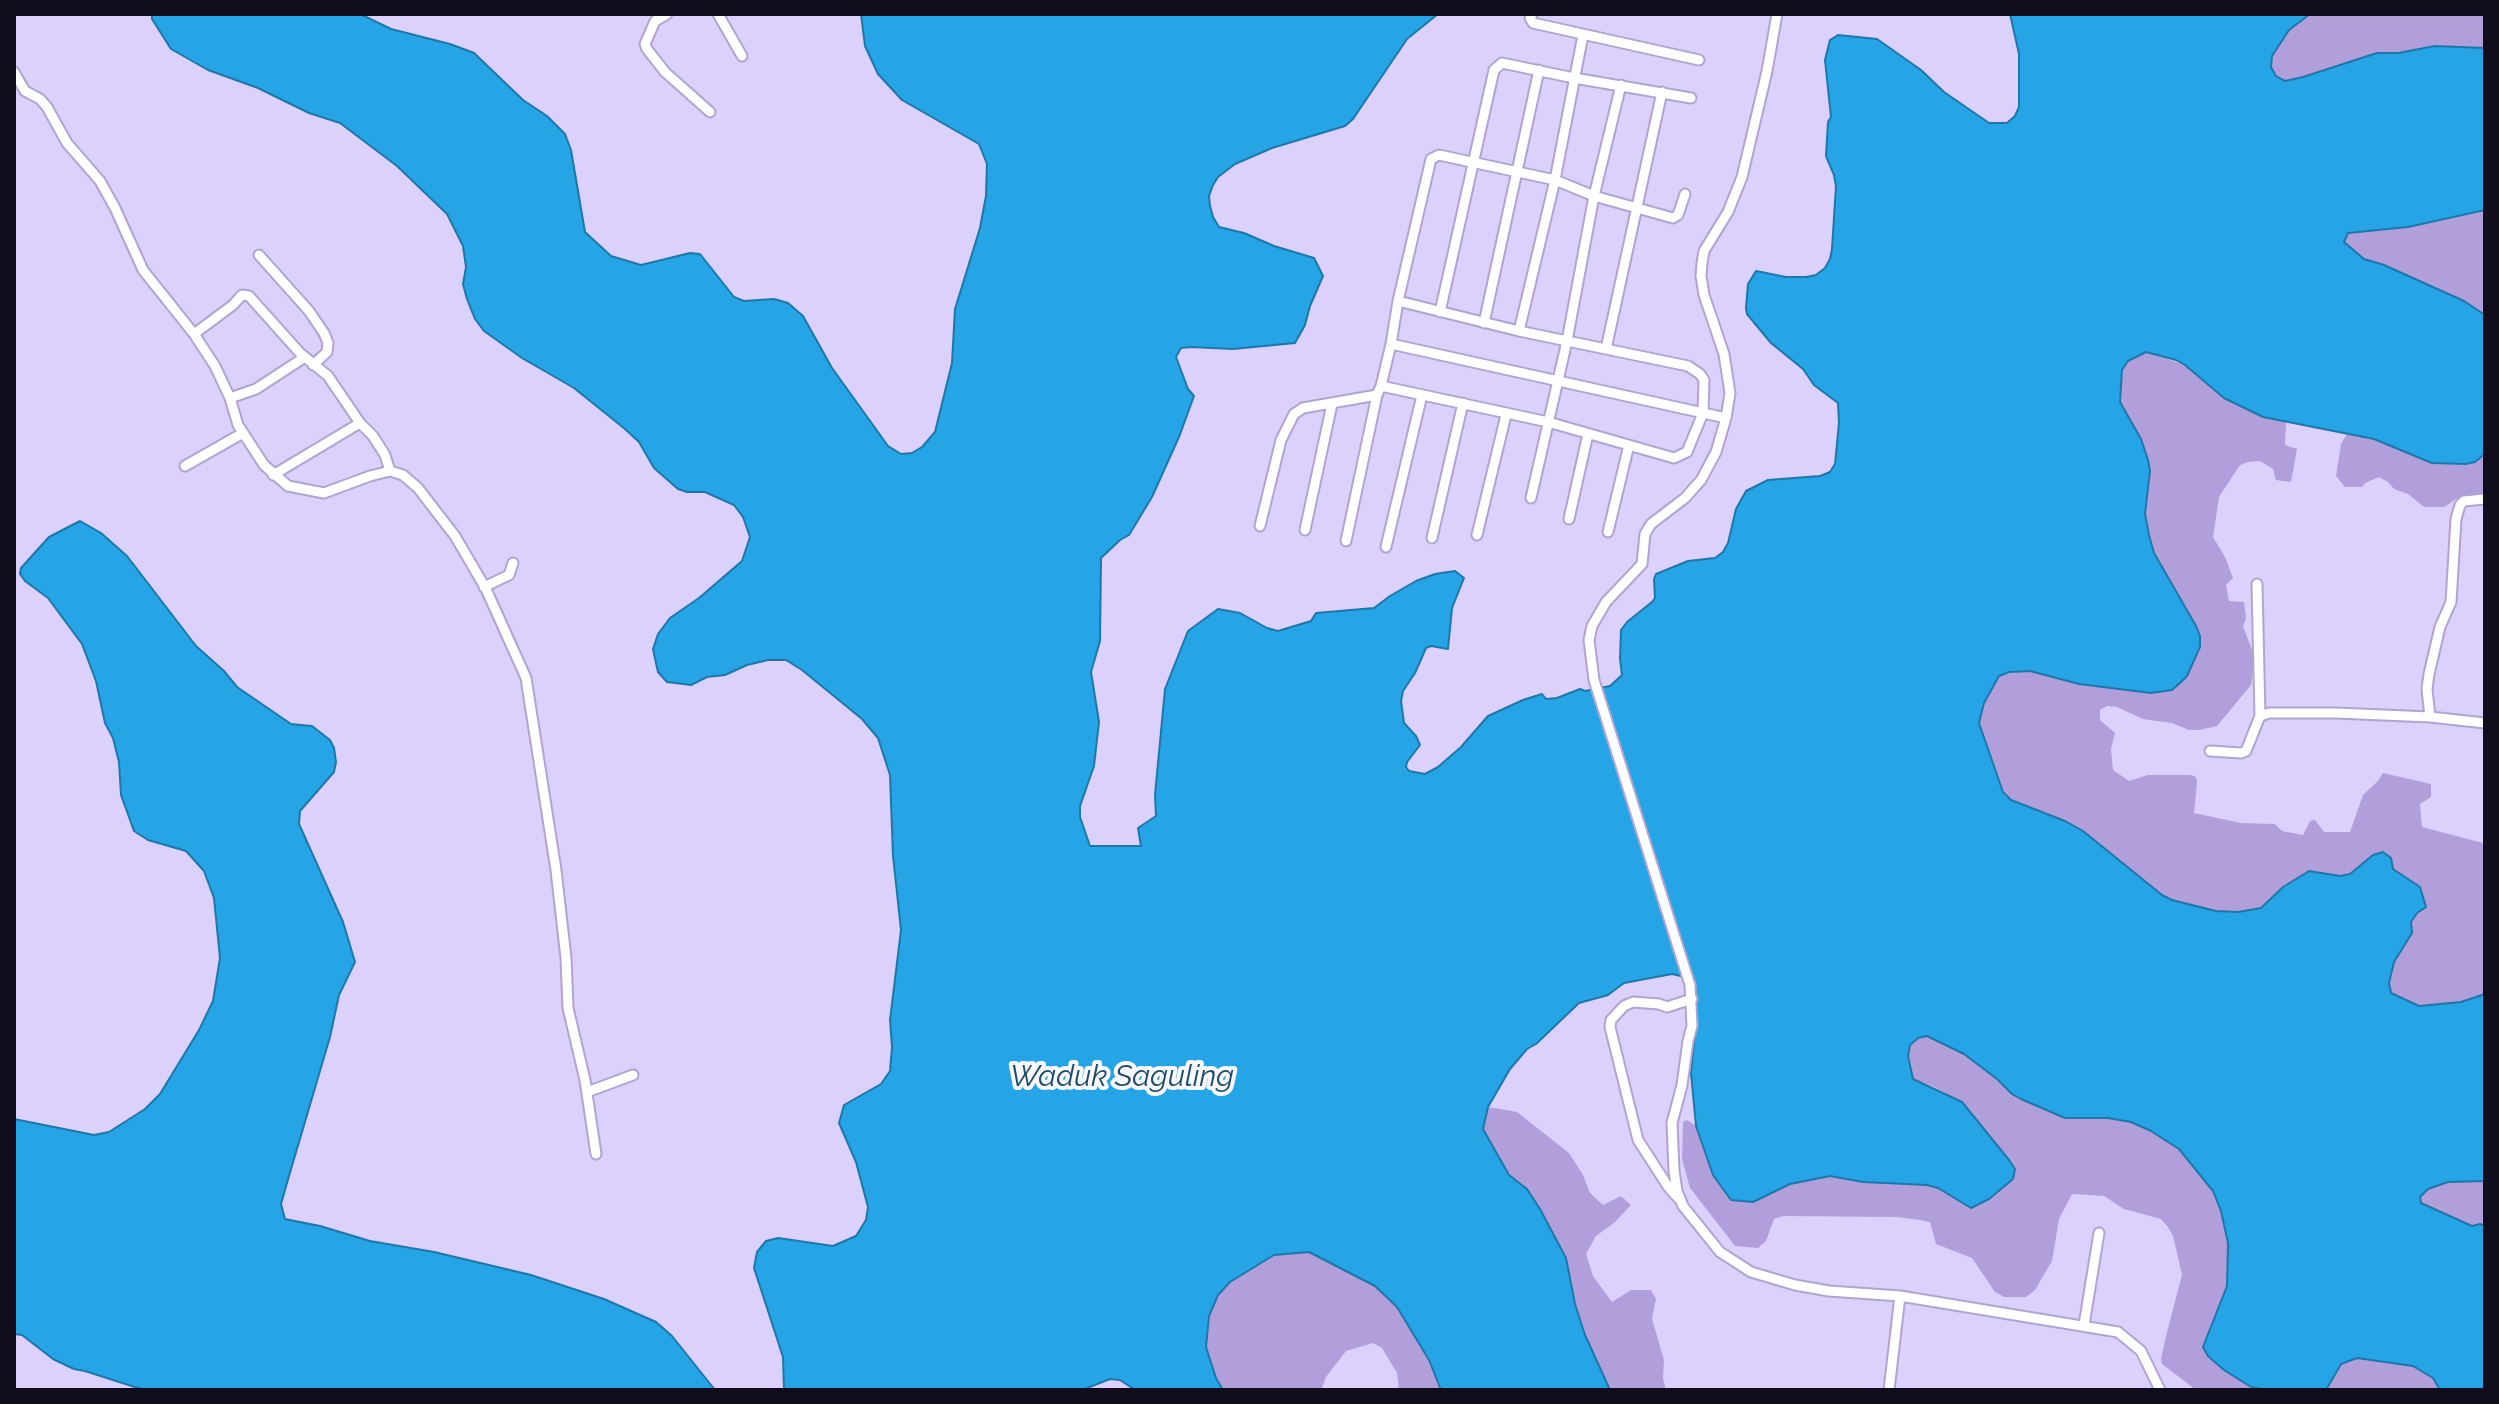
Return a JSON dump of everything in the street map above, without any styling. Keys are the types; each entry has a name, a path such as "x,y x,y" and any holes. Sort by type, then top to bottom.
{"street":[{"path":"667,14 652,18 645,44 647,49 665,72 710,112"},
{"path":"718,14 742,56"},
{"path":"1532,14 1530,18 1533,23 1699,60"},
{"path":"1681,1201 1674,1171 1672,1123 1692,1026 1690,985 1596,686 1589,640 1592,626 1606,602 1642,564 1645,534 1651,524 1685,498 1701,480 1716,452 1730,393 1724,354 1704,295 1702,263 1704,251 1728,212 1742,177 1777,14"},
{"path":"1519,331 1555,180 1583,35"},
{"path":"1440,312 1494,70 1502,63 1691,98"},
{"path":"1484,323 1539,70"},
{"path":"14,72 25,91 47,107 67,143 100,181 143,270 215,366 243,433 273,475 288,486 324,493 390,471 403,475 418,488 455,536 484,587 526,678 556,870 568,1008 587,1092 596,1154"},
{"path":"1531,498 1567,341 1594,196 1621,85"},
{"path":"1606,349 1662,92"},
{"path":"1346,541 1431,159 1439,155 1555,180 1594,196 1673,218 1678,215 1685,194"},
{"path":"259,255 309,311 324,333 327,352 313,365"},
{"path":"194,334 242,295 246,295 313,365 328,376 360,423 373,436 385,455 390,471"},
{"path":"1260,526 1281,440 1294,414 1303,408 1332,404 1379,390 1422,395 1548,422 1674,458 1687,452 1703,413 1704,380 1688,366 1519,331 1398,301"},
{"path":"1391,344 1726,418"},
{"path":"230,398 256,389 305,357"},
{"path":"1386,547 1422,395"},
{"path":"1432,538 1463,403"},
{"path":"1305,530 1332,404"},
{"path":"1477,535 1506,415"},
{"path":"273,475 360,423"},
{"path":"185,466 243,433"},
{"path":"1569,519 1588,434"},
{"path":"1608,532 1629,445"},
{"path":"2430,717 2427,689 2440,627 2451,602 2456,519 2464,501 2485,499"},
{"path":"484,587 509,575 513,563"},
{"path":"2210,751 2246,751 2249,737 2260,716 2257,584"},
{"path":"2260,716 2269,713 2336,713 2485,723"},
{"path":"1692,999 1667,1007 1633,1002 1624,1006 1611,1020 1610,1027 1638,1140 1669,1188 1720,1252 1751,1272 1795,1285 1829,1291 1900,1296 2118,1332 2141,1351 2160,1390"},
{"path":"587,1092 633,1075"},
{"path":"2084,1325 2099,1233"},
{"path":"1889,1390 1900,1296"}],"shaded area":[{"path":"2310,14 2485,14 2485,48 2435,46 2398,53 2377,53 2285,81 2276,76 2271,67 2272,56 2289,30"},
{"path":"2485,210 2485,315 2464,301 2364,259 2344,242 2348,233 2408,227"},
{"path":"2146,352 2185,365 2224,398 2263,417 2286,422 2285,445 2297,449 2291,482 2276,480 2273,469 2260,461 2248,462 2240,465 2219,497 2213,537 2233,578 2226,585 2229,601 2244,602 2246,619 2243,626 2255,658 2251,685 2217,726 2199,730 2143,719 2117,707 2107,706 2100,710 2100,720 2115,733 2111,749 2113,770 2129,781 2148,775 2191,775 2196,777 2197,782 2194,813 2241,823 2275,824 2282,831 2303,835 2310,821 2315,820 2324,832 2350,832 2363,795 2383,773 2431,784 2431,797 2420,804 2422,827 2483,843 2485,994 2461,1002 2419,1006 2391,993 2389,983 2394,962 2412,933 2411,922 2426,907 2420,887 2393,869 2391,858 2373,855 2350,874 2340,876 2309,871 2283,887 2261,908 2238,912 2216,911 2162,895 2011,800 2004,792 1979,723 1984,703 1999,676 2030,671 2079,684 2200,636 2154,552 2145,515 2150,471 2141,439 2120,402 2122,370 2128,361"},
{"path":"2347,434 2374,439 2432,463 2475,462 2485,454 2485,504 2456,499 2444,507 2424,507 2379,477 2362,487 2345,487 2336,476 2341,444"},
{"path":"1927,1036 1964,1054 2012,1094 2065,1118 2108,1118 2131,1122 2179,1149 2213,1191 2228,1243 2227,1286 2203,1347 2224,1370 2251,1387 2268,1390 2196,1390 2162,1364 2182,1275 2173,1236 2161,1219 2124,1209 2104,1196 2072,1194 2059,1219 2052,1261 2035,1290 2026,1297 2004,1297 1995,1292 1972,1258 1936,1244 1930,1222 1920,1220 1784,1216 1774,1219 1766,1241 1758,1248 1735,1246 1690,1188 1682,1159 1683,1122 1687,1120 1696,1126 1713,1175 1753,1202 1790,1184 1830,1176 1938,1188 2015,1169 1962,1102 1913,1079 1908,1056 1910,1045 1918,1038"},
{"path":"1488,1107 1517,1112 1569,1153 1590,1193 1603,1205 1621,1196 1631,1205 1596,1236 1586,1254 1593,1276 1612,1302 1631,1290 1651,1290 1656,1299 1652,1319 1664,1360 1666,1390 1610,1390 1585,1335 1566,1258 1540,1209 1527,1189 1509,1175 1483,1129"},
{"path":"2485,1181 2485,1226 2472,1226 2420,1203 2420,1197 2428,1189 2448,1182"},
{"path":"1309,1252 1375,1286 1397,1307 1429,1360 1441,1390 1399,1390 1397,1373 1382,1348 1373,1343 1346,1351 1326,1377 1321,1390 1223,1390 1206,1347 1209,1316 1218,1295 1230,1282 1274,1255"},
{"path":"2357,1358 2413,1366 2433,1378 2440,1390 2326,1390 2341,1364"}],"water":[{"name":"Waduk Saguling","path":"152,14 360,14 391,29 474,53 523,100 547,116 565,134 571,150 585,232 611,256 641,265 690,253 700,254 734,297 744,301 774,299 788,303 803,316 832,368 888,446 901,454 912,453 922,447 935,432 952,363 955,309 980,228 986,196 987,164 979,144 902,100 878,74 865,46 861,14 1438,14 1407,39 1353,119 1345,126 1272,148 1235,164 1213,185 1209,196 1210,206 1219,227 1314,258 1323,276 1295,343 1233,349 1181,348 1176,357 1188,389 1194,396 1179,437 1152,497 1129,535 1101,558 1100,641 1091,672 1099,722 1094,766 1080,806 1080,817 1090,846 1141,846 1138,828 1156,816 1155,795 1165,689 1188,631 1218,609 1240,613 1278,631 1311,621 1316,613 1374,608 1416,581 1435,574 1455,571 1464,578 1452,608 1448,649 1426,648 1403,691 1401,701 1404,723 1420,745 1406,767 1409,771 1425,774 1461,747 1488,716 1542,694 1546,699 1557,698 1580,689 1585,691 1610,686 1622,675 1621,630 1655,598 1656,574 1688,561 1715,558 1723,552 1736,509 1746,491 1768,480 1820,476 1830,472 1835,464 1838,403 1814,385 1803,369 1771,343 1747,314 1746,308 1748,284 1756,271 1806,277 1816,275 1830,259 1836,186 1826,156 1831,117 1825,60 1830,40 1838,35 1877,39 1989,123 2007,123 2019,107 2019,54 2010,14 2310,14 2289,30 2272,56 2271,67 2276,76 2285,81 2377,53 2398,53 2435,46 2485,48 2485,210 2408,227 2348,233 2344,242 2364,259 2464,301 2485,315 2485,454 2475,462 2465,464 2432,463 2374,439 2263,417 2224,398 2176,360 2146,352 2128,361 2122,370 2120,402 2141,439 2148,460 2150,471 2145,514 2149,535 2154,553 2196,626 2200,647 2187,676 2180,683 2172,690 2151,693 2079,684 2030,671 2009,672 1999,676 1984,703 1979,723 2003,792 2011,800 2083,831 2172,900 2216,911 2238,912 2261,908 2283,887 2309,871 2340,876 2350,874 2373,855 2383,852 2391,858 2393,869 2420,887 2426,907 2411,922 2412,933 2394,962 2389,983 2391,993 2419,1006 2461,1002 2485,994 2485,1181 2448,1182 2428,1189 2420,1197 2421,1203 2472,1226 2485,1226 2485,1390 2440,1390 2433,1378 2413,1366 2357,1358 2341,1364 2326,1390 2251,1387 2224,1370 2203,1347 2227,1286 2228,1243 2213,1191 2179,1149 2131,1122 2108,1118 2065,1118 2021,1099 1964,1054 1927,1036 1918,1038 1910,1045 1908,1056 1913,1079 1962,1102 2015,1169 2013,1179 1989,1199 1971,1208 1938,1188 1927,1185 1863,1182 1830,1176 1790,1184 1753,1202 1731,1200 1713,1175 1696,1126 1691,1073 1697,1013 1694,979 1672,974 1624,983 1608,995 1579,1003 1527,1049 1510,1069 1488,1107 1483,1129 1509,1175 1527,1189 1540,1209 1566,1258 1585,1335 1610,1390 1441,1390 1429,1360 1397,1307 1375,1286 1309,1252 1274,1255 1230,1282 1218,1295 1209,1316 1206,1347 1223,1390 1135,1390 1120,1380 1110,1379 1082,1390 784,1390 783,1357 754,1268 757,1252 766,1241 778,1238 833,1246 856,1236 866,1220 868,1207 856,1162 839,1123 844,1105 881,1084 890,1071 890,1020 901,930 893,856 890,775 878,738 862,719 786,660 747,665 691,685 667,682 658,672 653,649 658,634 670,618 742,561 750,537 743,517 734,505 705,492 678,489 654,468 639,442 625,429 574,388 522,358 484,331 467,299 463,284 466,267 463,246 447,214 397,166 340,123 208,70 171,49"},
{"path":"80,521 101,533 127,556 196,646 237,687 291,724 312,726 330,740 334,748 334,772 300,811 299,824 343,922 355,962 339,995 330,1037 281,1204 285,1219 370,1241 434,1252 531,1275 604,1299 656,1322 672,1336 715,1390 144,1390 74,1369 53,1359 22,1335 14,1334 14,1119 94,1135 109,1132 145,1109 160,1094 199,1030 213,1001 220,958 214,898 204,871 186,851 148,840 134,831 121,795 119,762 113,738 105,723 96,681 82,644 48,598 20,574 21,568 49,537"}]}
